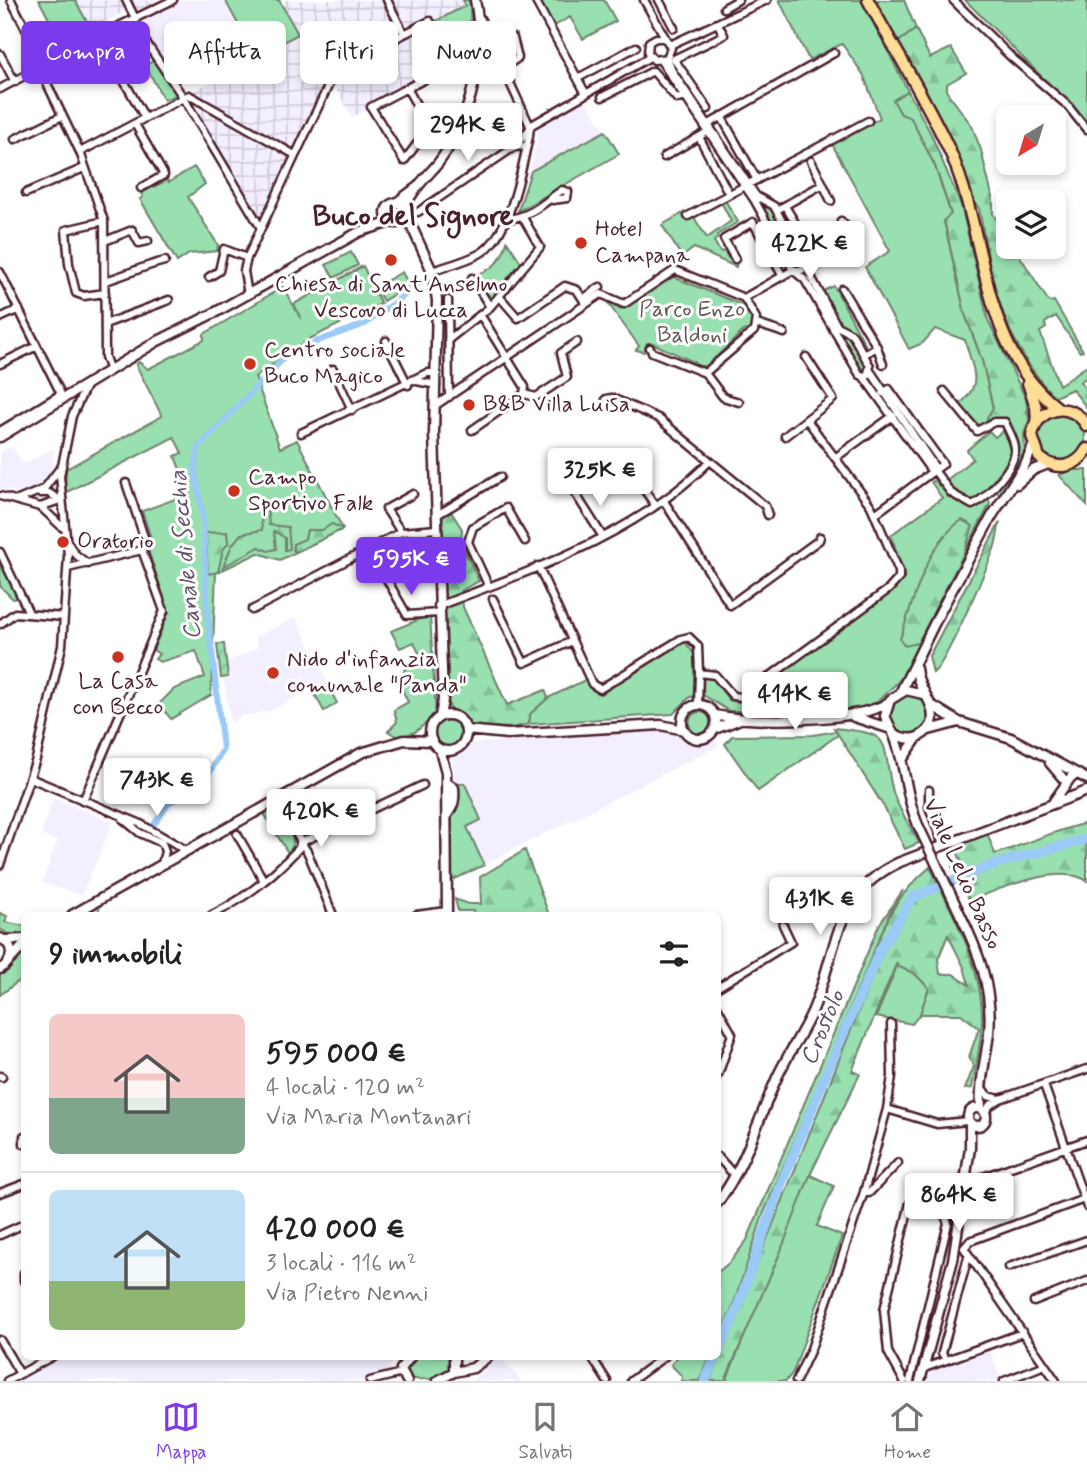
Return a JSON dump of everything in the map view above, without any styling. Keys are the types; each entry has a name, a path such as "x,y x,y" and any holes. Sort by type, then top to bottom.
{"main road":[{"path":"868,0 952,156 971,211 995,312 1034,395 1037,422"},
{"path":"1023,370 1042,395 1059,409"},
{"path":"1087,426 1074,412 1059,409 1046,412 1037,422 1032,436 1033,446 1039,457 1048,464 1061,467 1075,463 1087,464"},
{"path":"1075,463 1087,449"}],"street":[{"path":"11,0 21,22"},
{"path":"126,0 134,21 173,0"},
{"path":"387,0 404,34"},
{"path":"475,0 478,21"},
{"path":"642,0 654,26 655,38 648,46 650,57"},
{"path":"642,0 670,45"},
{"path":"659,0 674,28"},
{"path":"724,8 738,0"},
{"path":"664,60 670,45 767,0"},
{"path":"953,0 1011,57 1067,105 1087,130"},
{"path":"536,2 586,93"},
{"path":"478,16 480,21"},
{"path":"248,295 244,278 247,258 331,80 340,69 429,21 452,66 450,68 407,88 371,107 404,160 429,128 407,88"},
{"path":"708,109 674,59 724,35 718,24"},
{"path":"655,38 664,38"},
{"path":"150,46 261,228"},
{"path":"578,78 636,47"},
{"path":"664,157 699,137 722,117 835,53"},
{"path":"0,54 15,82"},
{"path":"418,212 516,146 530,127 650,57 664,60 747,185 793,270 805,279 863,376 951,493 968,505 976,504 992,491 1012,463 1015,450 1004,422 1000,421 977,431 944,391"},
{"path":"664,60 709,127"},
{"path":"602,97 653,71 677,99 687,97"},
{"path":"0,89 21,79"},
{"path":"49,84 80,152 103,221 105,357 110,371"},
{"path":"126,84 145,118"},
{"path":"0,437 156,342 248,295 359,232 418,186 441,159 461,122 472,84"},
{"path":"432,271 481,253 506,219 530,127 510,84"},
{"path":"80,152 183,97 192,96 295,155"},
{"path":"15,139 62,116"},
{"path":"722,117 757,180"},
{"path":"688,216 868,121"},
{"path":"135,124 164,175 141,188"},
{"path":"699,137 729,194"},
{"path":"516,146 527,146"},
{"path":"811,161 831,201"},
{"path":"26,193 84,168"},
{"path":"777,210 824,184"},
{"path":"747,185 756,196 777,210 837,326 852,334 883,393 934,470"},
{"path":"359,232 394,222 406,212 418,186"},
{"path":"506,219 522,216 553,200"},
{"path":"735,259 724,239 753,222 762,214 767,203"},
{"path":"392,205 406,212 432,271 437,300 434,434 445,716"},
{"path":"392,205 386,215 414,233"},
{"path":"785,206 814,256"},
{"path":"448,341 490,307 540,247 522,216"},
{"path":"103,221 66,230 69,264 76,293 84,296 105,293"},
{"path":"129,221 139,243 148,241"},
{"path":"436,405 601,290 622,305 677,270 736,297 744,298 782,275 793,270 802,270 806,262 814,256 852,234 841,221"},
{"path":"753,222 782,275"},
{"path":"105,241 132,230"},
{"path":"209,277 219,271 224,248 247,258"},
{"path":"105,281 130,274 135,268 165,261"},
{"path":"0,272 61,394 0,431"},
{"path":"472,278 490,307"},
{"path":"499,296 517,318 565,286 577,290 585,302"},
{"path":"842,289 877,347 883,364"},
{"path":"744,298 757,324 784,333"},
{"path":"106,324 169,300"},
{"path":"448,300 449,397"},
{"path":"0,318 19,309"},
{"path":"472,430 524,394 525,387 481,316"},
{"path":"705,373 754,331 757,324"},
{"path":"839,339 845,330"},
{"path":"386,341 408,385"},
{"path":"524,394 536,397 566,377 561,353 577,342"},
{"path":"0,363 37,346"},
{"path":"864,354 877,347"},
{"path":"650,348 652,352 705,373 723,397 739,402"},
{"path":"785,436 834,396 806,357"},
{"path":"333,369 352,410"},
{"path":"863,376 871,371"},
{"path":"300,433 417,381 427,373 437,373"},
{"path":"417,381 436,385"},
{"path":"0,865 30,778 58,666 68,568 60,499 61,467 72,416 86,386"},
{"path":"606,399 612,398 658,418 765,506 768,515"},
{"path":"835,458 894,416"},
{"path":"699,673 715,675 733,696 742,697 895,584 899,571 875,514 807,420"},
{"path":"1008,494 1033,446"},
{"path":"623,459 655,505"},
{"path":"386,578 407,615 439,609 538,566 550,557 603,537 685,487 710,461"},
{"path":"684,730 683,718 687,710 698,705 707,707 715,715 738,720 851,716 874,711 887,703 901,691 916,666 932,627 1002,502 1027,474 1048,464"},
{"path":"37,494 50,483 61,467"},
{"path":"875,514 934,470"},
{"path":"436,515 500,477"},
{"path":"598,478 575,493 603,537"},
{"path":"83,801 162,618 162,604 142,550 142,530 126,483"},
{"path":"992,491 1002,502"},
{"path":"18,500 49,493 60,499"},
{"path":"401,532 386,509 413,494"},
{"path":"0,496 40,507 64,529"},
{"path":"40,507 60,499"},
{"path":"664,501 730,605 820,537"},
{"path":"489,587 468,536 473,527 506,508 525,541"},
{"path":"252,610 401,532 437,529"},
{"path":"66,538 75,554 88,564"},
{"path":"68,568 142,550"},
{"path":"0,552 29,613"},
{"path":"538,566 586,676 600,688 685,637 693,639 698,646 698,705"},
{"path":"493,599 524,663 570,642"},
{"path":"1,621 11,615 29,613 64,617"},
{"path":"916,666 917,682 932,705 959,722 996,732 1087,779"},
{"path":"901,691 923,694"},
{"path":"887,703 885,716 891,731"},
{"path":"928,731 934,716 932,705"},
{"path":"715,715 715,729"},
{"path":"445,716 461,721 466,730 465,740"},
{"path":"445,716 431,725 430,737 440,750 446,772"},
{"path":"851,716 902,738 917,738"},
{"path":"447,912 446,772 451,751 465,740 488,734 661,725 683,718"},
{"path":"661,725 684,730 691,737 701,739 715,729 738,720"},
{"path":"902,760 917,738 928,731 959,722"},
{"path":"466,730 488,734"},
{"name":"Viale Lelio Basso","path":"891,731 902,760 905,789 918,825 981,959 989,999 989,1030 980,1091 980,1110"},
{"path":"77,912 361,752 430,737"},
{"path":"440,750 451,751"},
{"path":"1043,756 1074,795"},
{"path":"1052,803 1078,774"},
{"path":"30,778 121,818 139,823 186,850"},
{"path":"218,912 246,898 292,856 300,843 423,785"},
{"path":"929,790 929,807 943,845"},
{"path":"721,1197 735,1176 776,1080 813,1010 836,937 854,898 883,870 1087,790"},
{"path":"275,800 308,853 332,912"},
{"path":"121,818 140,833 162,843 165,852 162,864"},
{"path":"237,834 264,881"},
{"path":"0,837 8,840"},
{"path":"721,985 791,942 783,925"},
{"path":"2,938 21,939"},
{"path":"2,938 11,950 10,960"},
{"path":"0,969 21,948"},
{"path":"721,1014 732,1034 721,1066"},
{"path":"796,1381 811,1349 848,1230 864,1192 887,1109 892,1076 891,1024"},
{"path":"922,1381 951,1267 970,1149 969,1122 980,1110 998,1099 1087,1069"},
{"path":"1044,1085 1087,1207"},
{"path":"980,1091 998,1099"},
{"path":"887,1109 937,1124 969,1122 980,1126"},
{"path":"970,1149 980,1126 980,1110"},
{"path":"980,1178 1087,1139"},
{"path":"721,1160 735,1176"},
{"path":"864,1192 869,1193 876,1188 898,1163"},
{"path":"0,1193 21,1185"},
{"path":"904,1381 888,1352 884,1310 910,1203 942,1194 951,1199 962,1199"},
{"path":"910,1381 948,1223 943,1211 928,1197"},
{"path":"1056,1381 964,1248 966,1244 996,1231 1086,1199"},
{"path":"943,1211 960,1216"},
{"path":"0,1235 21,1225"},
{"path":"1009,1267 1087,1240"},
{"path":"944,1357 968,1257"},
{"path":"1034,1301 1087,1281"},
{"path":"928,1367 944,1357 1022,1333"},
{"path":"0,1339 20,1374"},
{"path":"930,1348 944,1357"},
{"path":"922,1381 928,1367 930,1348"},
{"path":"7,1381 45,1360"},
{"path":"370,1381 405,1377 402,1364 406,1360"},
{"path":"436,1381 454,1369 468,1370 483,1360"},
{"path":"594,1360 607,1381"},
{"path":"631,1381 660,1360"},
{"path":"1004,1380 1045,1365"}],"shaded area":[{"path":"77,0 179,0 139,21 130,9 107,21 87,21"},
{"path":"180,0 225,0 236,21 164,21 164,53 161,55 150,41 150,21 139,21"},
{"path":"279,0 463,0 466,6 437,21 412,21 412,84 419,84 352,117 333,84 398,84 398,21 300,21 300,84 331,84 261,228 183,97 207,84 286,84 286,41 297,35"},
{"path":"584,97 605,131 531,171 540,122"},
{"path":"12,446 23,464 55,448 51,472 33,489 18,492 0,489 0,453"},
{"name":"Nido d'infanzia comunale \"Panda\"","path":"296,617 327,682 270,711 241,716 231,724 221,665 258,647 255,637"},
{"path":"674,730 692,742 702,745 716,740 719,746 451,881 450,818 457,807 453,759 467,744"},
{"path":"53,798 113,822 82,895 42,883 57,841 41,835"},
{"path":"988,1345 1001,1381 924,1381 927,1367"},
{"path":"53,1360 394,1360 388,1368 390,1381 13,1381"},
{"path":"491,1360 503,1360 521,1381 472,1381"}],"green space":[{"path":"39,0 75,0 87,21 50,21"},
{"path":"225,0 279,0 298,34 286,41 286,21 236,21"},
{"path":"463,0 469,0 471,21 436,21 465,6"},
{"path":"543,0 604,0 616,21 583,39 570,17 551,28 537,3"},
{"path":"779,0 862,0 908,91 894,100 901,114 911,117 935,166 951,215 944,221 965,314 982,360 993,408 987,418 989,426 981,432 956,407 971,392 974,385 973,369 965,340 935,329 923,343 909,349 865,267 890,251 832,144 880,118 863,74 842,44 809,60"},
{"path":"875,0 904,0 916,29 897,43"},
{"path":"965,0 1087,0 1087,122"},
{"path":"916,29 930,58 951,48 966,73 947,84 947,92 972,126 981,150 996,219 996,259 1022,259 1049,302 1054,301 1083,351 1080,352 1056,316 1045,323 1046,328 1040,332 1059,385 1087,366 1087,377 1080,382 1087,391 1087,408 1072,389 1053,398 1027,362 1010,331 994,288 979,209 970,195 936,111 897,43"},
{"path":"155,60 164,75 164,84 169,84 176,95 164,100 150,74 150,63"},
{"path":"908,91 931,134 961,205 988,320 1026,399 1029,420 1024,434 1025,450 1001,495 992,489 1013,458 1012,444 1004,422 989,426 987,418 993,408 982,360 965,314 944,220 951,214 935,166 911,118 901,114 893,100"},
{"path":"605,131 619,154 518,211 531,171"},
{"path":"194,167 205,184 188,197 218,245 217,251 189,254 177,262 140,199 143,197 141,193 167,180 169,182"},
{"path":"725,200 738,222 717,235 718,238 714,241 720,252 724,251 728,258 737,261 736,267 694,248 682,257 662,225 685,212 688,218 693,216 707,238 731,221 721,202"},
{"path":"771,207 802,263 800,267 794,266 764,212 765,208"},
{"path":"507,241 522,264 492,302 474,275 487,271 496,263"},
{"path":"351,252 358,265 334,278 326,265"},
{"path":"363,266 381,304 311,338 255,377 280,448 297,440 343,529 280,560 258,553 216,573 211,695 171,719 159,704 174,689 205,677 196,651 160,662 155,659 159,654 153,650 169,612 149,553 151,538 142,511 189,494 175,456 182,453 174,437 65,493 66,469 162,416 136,365 139,362 148,369 204,340 204,334 283,287 301,319 294,304"},
{"path":"402,272 409,285 383,301 375,287"},
{"name":"Parco Enzo Baldoni","path":"671,276 745,306 752,316 752,329 743,331 707,366 693,366 694,362 652,343 647,343 644,352 636,350 639,346 605,299 619,309 625,307"},
{"path":"834,286 867,348 864,349 852,331 837,320 821,292"},
{"path":"844,334 849,334 868,372 862,374 842,340"},
{"path":"1061,414 1078,421 1085,438 1078,455 1061,462 1044,455 1037,438 1044,421"},
{"path":"989,431 995,437 1003,431 1009,449 1007,462 986,489 990,504 926,626 904,676 873,706 844,711 729,711 703,695 690,697 673,714 529,724 530,714 548,698 585,680 600,693 685,642 729,700 743,703 905,578 891,535 942,498 931,482 935,480 939,486 973,459 967,450"},
{"path":"1072,470 1087,470 1087,506 1059,475"},
{"path":"266,499 269,525 288,527 290,549 285,550 285,538 274,531 276,549 268,551 259,547 223,567 232,545 241,534 262,530 260,500"},
{"path":"450,510 462,529 461,543 479,581 462,590 463,607 507,705 545,690 548,698 530,714 529,724 511,728 472,727 466,718 450,708 446,700 448,672 439,517"},
{"path":"962,520 973,526 964,553 918,643 905,646 900,639 930,558 939,543"},
{"path":"1000,522 994,549 975,595 946,654 933,673 929,656"},
{"path":"332,524 343,529 296,552 293,550 293,544 305,539 307,530 322,530"},
{"path":"227,532 228,543 223,550 218,572 208,574 206,533"},
{"path":"0,564 18,598 13,599 0,586"},
{"path":"430,615 436,715 415,732 399,738 388,731 397,722 394,710 408,702 399,683 405,669 422,660 414,642 400,648 391,631"},
{"path":"217,644 224,644 228,677 221,678"},
{"path":"327,685 337,703 324,711 314,693"},
{"path":"909,696 923,702 929,716 923,730 909,736 895,730 889,716 895,702"},
{"path":"700,712 708,715 711,723 708,731 700,734 692,731 689,723 692,715"},
{"path":"448,718 459,722 463,733 459,744 448,748 437,744 433,733 437,722"},
{"path":"834,728 867,733 876,736 881,742 885,749 894,795 919,843 905,849 884,807"},
{"path":"836,731 838,735 758,791 725,744 732,736 813,735"},
{"path":"456,783 465,784 481,820 467,827 484,865 451,881 450,818 457,807"},
{"path":"290,802 308,834 304,836 297,830 286,811"},
{"path":"263,812 276,816 288,826 293,840 288,853"},
{"path":"1087,823 1087,881 1076,876 1046,876 996,890 970,901 952,867 962,863 954,844 987,833 995,854"},
{"path":"525,850 548,912 458,911 455,899 468,904 481,904 480,877"},
{"path":"930,867 964,937 976,974 982,1022 972,1088 965,1089 974,1066 969,1057 979,1028 961,1014 920,1014 929,988 914,973 897,966 897,962 852,1071 860,1074 810,1175 725,1381 710,1381 718,1360 721,1360 721,1354 877,965 870,961 876,946 893,909","holes":["948,935 964,967 969,985 953,974 940,974 938,959"]},
{"path":"903,890 889,915 763,1215 721,1334 721,1270 747,1240 879,925"},
{"path":"0,913 7,916 5,922 21,925 21,934 10,935 0,929"},
{"path":"21,955 21,979 0,995 0,973"},
{"path":"897,966 914,973 929,988 920,1014 912,1024 876,1017"},
{"path":"810,1175 834,1186 817,1226 842,1236 793,1372 786,1381 726,1381"},
{"path":"411,1360 452,1361 451,1371 431,1379 409,1378 404,1369"},
{"path":"675,1360 709,1360 699,1381 681,1381 682,1376 671,1365"}],"waterway":[{"name":"Canale di Secchia","path":"155,823 169,803 207,777 223,749 207,608 203,517 195,470 198,448 284,358 318,341 365,324 417,286"},
{"name":"Crostolo","path":"721,1347 782,1182 829,1067 880,950 913,897 995,864 1087,839"},
{"name":"Canale di Secchia","path":"98,912 100,907"},
{"name":"Crostolo","path":"705,1381 714,1360"}],"place":[{"name":"Hotel Campana","path":"581,243"},
{"name":"Chiesa di Sant'Anselmo Vescovo di Lucca","path":"391,260"},
{"name":"Centro sociale Buco Magico","path":"250,364"},
{"name":"B&B Villa Luisa","path":"469,405"},
{"name":"Campo Sportivo Falk","path":"234,491"},
{"name":"Oratorio","path":"63,542"},
{"name":"La Casa con Becco","path":"118,657"},
{"name":"Nido d'infanzia comunale \"Panda\"","path":"273,673"}],"district":[{"name":"Buco del Signore","path":"413,216"}]}
